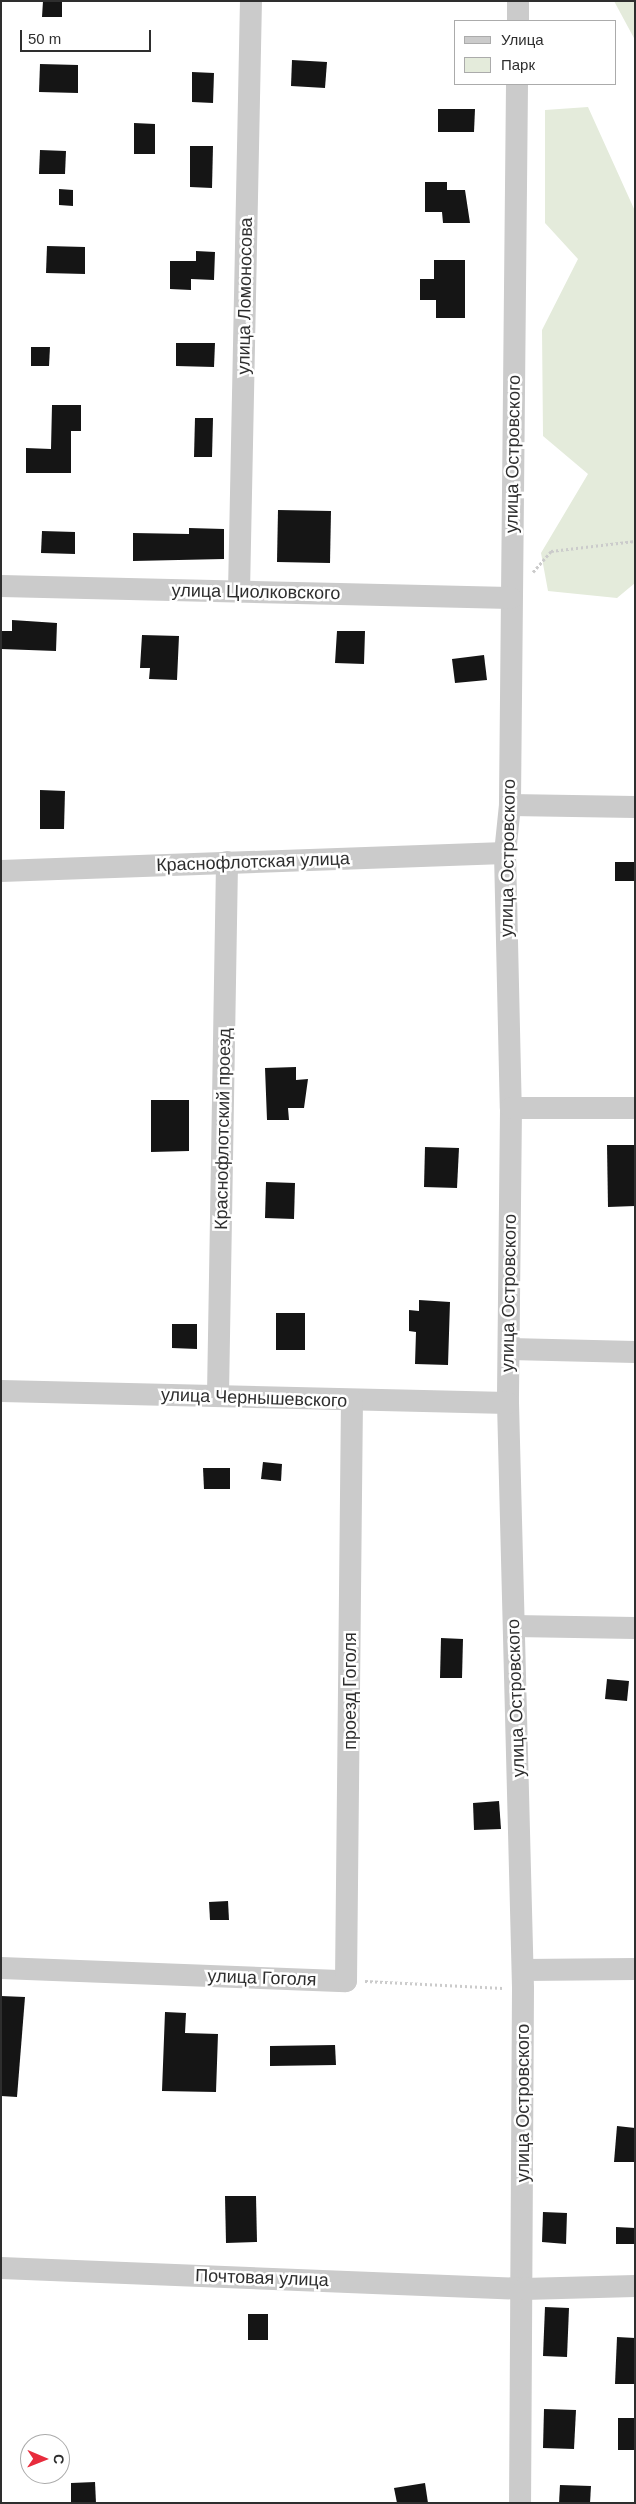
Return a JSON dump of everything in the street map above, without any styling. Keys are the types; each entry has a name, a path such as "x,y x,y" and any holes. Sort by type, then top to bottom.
{"street":[{"name":"улица Ломоносова","path":"240,592 251,1"},
{"path":"518,1 518,20"},
{"name":"улица Островского","path":"517,85 510,805 505,853 510,1108 510,1349 508,1403 523,1980 524,2289 520,2503"},
{"name":"улица Циолковского","path":"1,586 240,592 511,589"},
{"path":"510,805 635,807"},
{"name":"Краснофлотская улица","path":"1,871 505,853"},
{"name":"Краснофлотский проезд","path":"218,1395 227,862"},
{"path":"510,1108 635,1108"},
{"path":"510,1349 635,1352"},
{"name":"улица Чернышевского","path":"1,1390 218,1395 352,1401 508,1403"},
{"name":"проезд Гоголя","path":"346,1980 352,1401"},
{"path":"514,1626 635,1628"},
{"name":"улица Гоголя","path":"1,1968 346,1980"},
{"path":"523,1980 635,1969"},
{"name":"Почтовая улица","path":"1,2268 524,2289 635,2286"}],"path":[{"path":"511,589 526,579 551,551 635,541"},
{"path":"346,1980 523,1980"}],"green space":[{"path":"614,1 635,1 635,40"},
{"path":"588,107 635,211 635,583 617,598 548,591 541,553 588,474 543,436 542,330 578,259 545,223 545,110"}],"building":[{"path":"43,1 62,1 62,17 42,17"},
{"path":"292,60 327,62 325,88 291,86"},
{"path":"40,64 78,65 78,93 39,92"},
{"path":"192,72 214,73 213,103 192,102"},
{"path":"438,109 475,109 474,132 438,132"},
{"path":"134,123 155,124 155,154 134,154"},
{"path":"190,146 213,146 212,188 190,187"},
{"path":"40,150 66,151 65,174 39,174"},
{"path":"425,182 447,182 447,190 465,190 470,223 443,223 442,212 425,212"},
{"path":"59,189 73,190 73,206 59,205"},
{"path":"47,246 85,247 85,274 46,273"},
{"path":"196,251 215,252 214,280 191,279 191,290 170,289 170,261 196,261"},
{"path":"434,260 465,260 465,318 436,318 436,300 420,300 420,279 434,279"},
{"path":"176,343 215,343 214,367 176,366"},
{"path":"31,347 50,347 49,366 31,366"},
{"path":"52,405 81,405 81,431 71,431 71,473 26,473 26,448 51,449"},
{"path":"195,418 213,418 212,457 194,457"},
{"path":"278,510 331,511 330,563 277,562"},
{"path":"189,528 224,529 224,559 133,561 133,533 189,534"},
{"path":"42,531 75,532 75,554 41,553"},
{"path":"12,620 57,623 56,651 1,649 1,631 12,631"},
{"path":"337,631 365,631 364,664 335,663"},
{"path":"142,635 179,636 177,680 149,679 150,668 140,668"},
{"path":"484,655 487,680 455,683 452,659"},
{"path":"40,790 65,791 64,829 40,829"},
{"path":"615,862 635,862 635,881 615,881"},
{"path":"296,1067 296,1080 308,1079 304,1108 288,1108 289,1120 267,1120 265,1068"},
{"path":"151,1100 189,1100 189,1151 151,1152"},
{"path":"607,1145 635,1145 635,1206 608,1207"},
{"path":"425,1147 459,1148 457,1188 424,1187"},
{"path":"266,1182 295,1183 294,1219 265,1218"},
{"path":"419,1300 450,1302 448,1365 415,1364 416,1332 409,1331 409,1310 419,1311"},
{"path":"276,1313 305,1313 305,1350 276,1350"},
{"path":"172,1324 197,1324 197,1349 172,1348"},
{"path":"263,1462 282,1464 281,1481 261,1479"},
{"path":"203,1468 230,1468 230,1489 204,1489"},
{"path":"441,1638 463,1639 462,1678 440,1678"},
{"path":"607,1679 629,1681 627,1701 605,1699"},
{"path":"499,1801 501,1829 474,1830 473,1803"},
{"path":"228,1901 229,1920 210,1920 209,1902"},
{"path":"1,1996 25,1997 17,2097 1,2096"},
{"path":"165,2012 186,2013 185,2033 218,2034 216,2092 162,2091"},
{"path":"335,2045 336,2065 270,2066 270,2046"},
{"path":"617,2126 635,2128 635,2162 614,2162"},
{"path":"225,2196 256,2196 257,2242 226,2243"},
{"path":"543,2212 567,2213 566,2244 542,2242"},
{"path":"616,2227 635,2228 635,2244 616,2244"},
{"path":"545,2307 569,2308 567,2357 543,2356"},
{"path":"248,2314 268,2314 268,2340 248,2340"},
{"path":"617,2337 635,2338 635,2384 615,2384"},
{"path":"544,2409 576,2410 574,2449 543,2448"},
{"path":"618,2418 635,2418 635,2450 618,2450"},
{"path":"95,2482 96,2503 71,2503 71,2483"},
{"path":"425,2483 428,2503 397,2503 394,2488"},
{"path":"560,2485 591,2486 590,2503 559,2503"}]}
